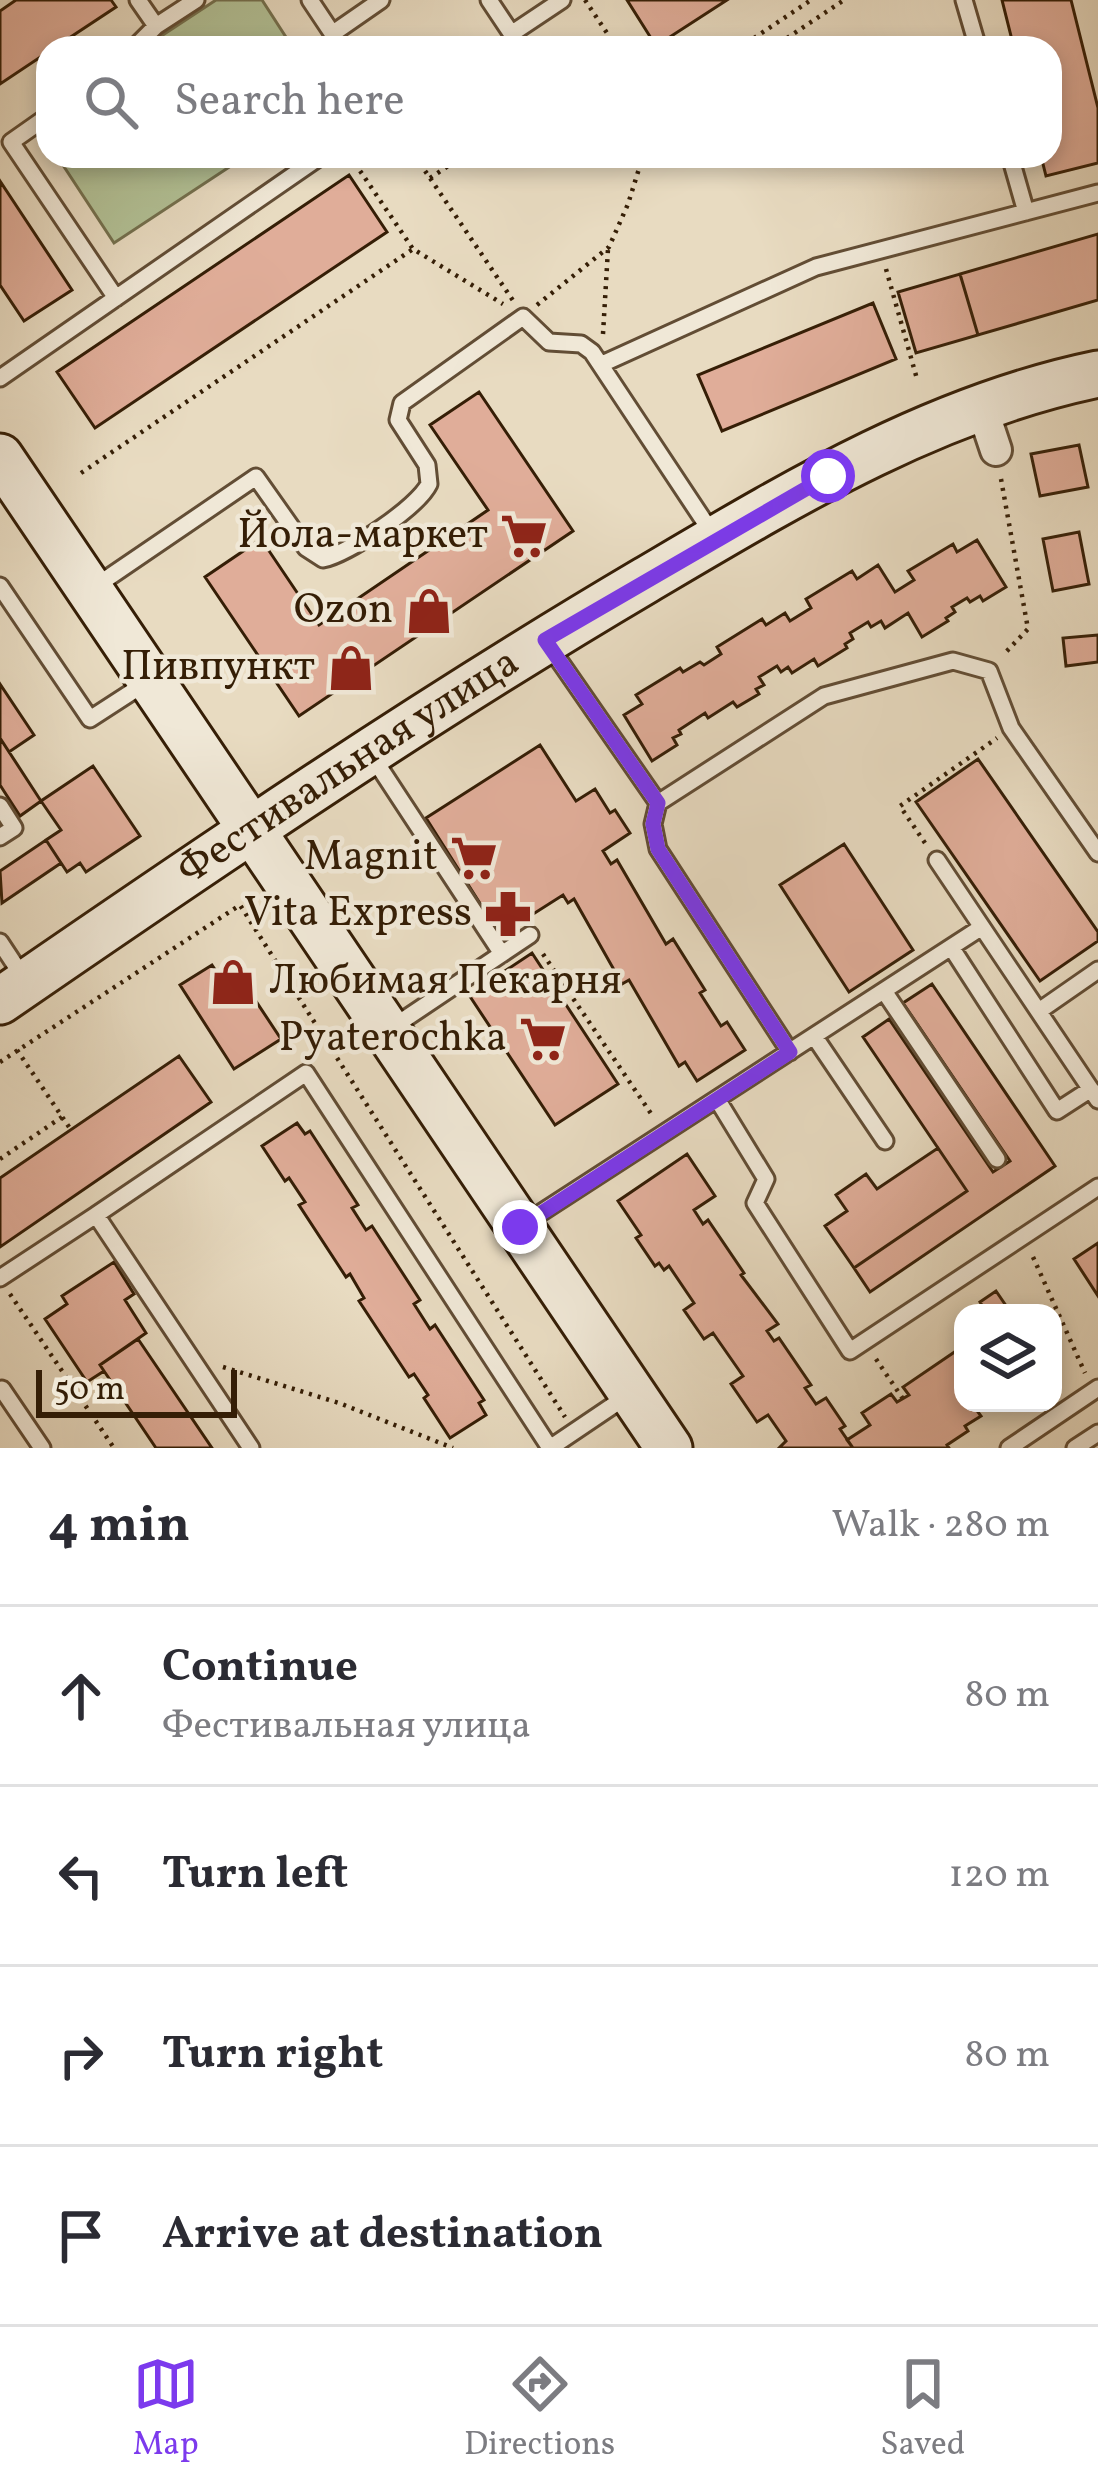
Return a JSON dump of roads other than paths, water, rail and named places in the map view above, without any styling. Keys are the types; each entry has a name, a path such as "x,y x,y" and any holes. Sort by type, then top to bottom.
{"street":[{"name":"Фестивальная улица","path":"13,992 368,750 716,538 828,476 981,405 1098,374"},
{"path":"981,405 996,450"},
{"path":"0,457 669,1448"}],"lane":[{"path":"138,0 156,26"},
{"path":"146,36 196,0"},
{"path":"310,0 334,36"},
{"path":"342,36 381,0"},
{"path":"489,0 513,36"},
{"path":"522,36 562,0"},
{"path":"964,0 974,36"},
{"path":"36,124 11,142 116,298"},
{"path":"0,378 304,168"},
{"path":"1013,168 1026,212"},
{"path":"602,364 816,267 1098,193"},
{"path":"90,590 256,476 306,548 323,559 340,554 420,499 429,484 427,465 398,420 402,403 524,317 549,342 581,344 602,364 716,538"},
{"path":"0,586 90,719 150,680"},
{"path":"545,640 658,803"},
{"path":"790,1052 658,849 653,824 658,803 824,696 953,661 989,671 1011,728 1098,853"},
{"path":"368,750 502,954"},
{"path":"0,806 14,828 0,837"},
{"path":"937,860 1094,1094 1057,1111 951,947"},
{"path":"520,1227 982,927"},
{"path":"388,1031 530,935"},
{"path":"0,942 13,992"},
{"path":"1039,1011 1098,970"},
{"path":"884,991 997,1159"},
{"path":"814,1036 885,1141"},
{"path":"0,1279 306,1073 550,1448 632,1393"},
{"path":"717,1099 766,1178 755,1203 850,1351 1098,1187"},
{"path":"96,1215 251,1448"},
{"path":"1,1388 42,1448"},
{"path":"1009,1448 1096,1390"},
{"path":"1075,1448 1098,1433"}],"place":[{"name":"Йола-маркет","path":"524,536"},
{"name":"Ozon","path":"429,611"},
{"name":"Пивпункт","path":"351,668"},
{"name":"Magnit","path":"474,858"},
{"name":"Vita Express","path":"508,914"},
{"name":"Любимая Пекарня","path":"233,982"},
{"name":"Pyaterochka","path":"543,1039"}]}
